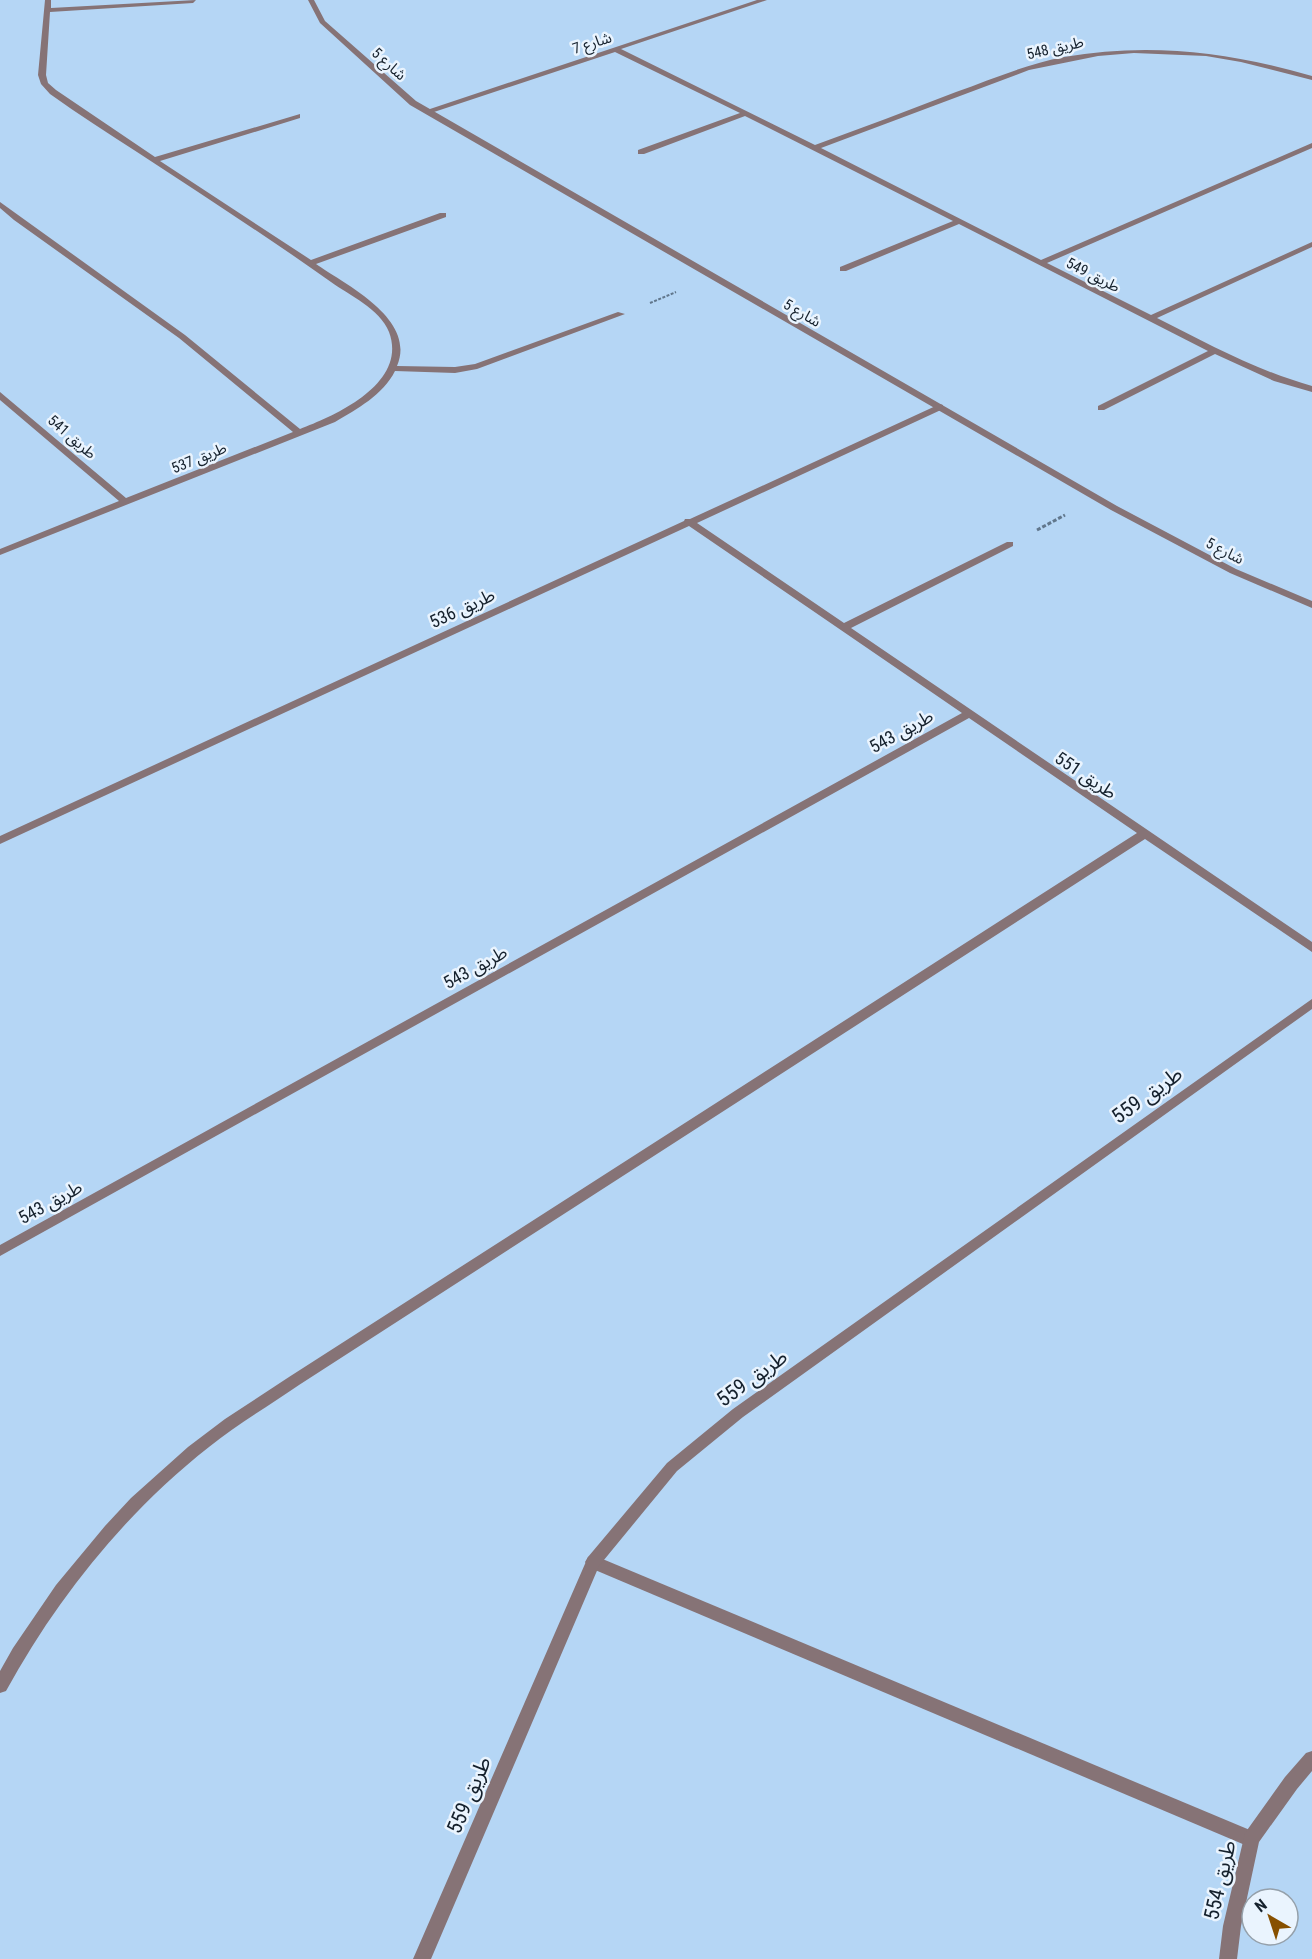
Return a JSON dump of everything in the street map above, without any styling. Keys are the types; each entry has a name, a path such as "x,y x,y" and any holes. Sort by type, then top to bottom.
{"street":[{"path":"48,0 42,75 45,84 63,100 310,263 380,314 392,330 397,349 393,368 455,370 477,366 621,314"},
{"name":"شارع 5","path":"312,0 322,22 413,103 1098,499 1233,571 1312,605"},
{"path":"742,0 751,4"},
{"name":"شارع 7","path":"428,111 764,0"},
{"path":"47,10 193,1"},
{"name":"طريق 549","path":"615,49 816,148 1149,319 1277,380 1312,389"},
{"name":"طريق 548","path":"816,148 1027,68 1060,58 1097,52 1136,50 1215,55 1251,60 1312,78"},
{"path":"641,152 745,114"},
{"path":"154,160 297,116"},
{"path":"1040,262 1312,145"},
{"path":"0,204 33,231 227,370 299,433"},
{"path":"310,263 443,215"},
{"path":"843,269 959,221"},
{"path":"1149,319 1312,244"},
{"path":"1101,408 1215,351"},
{"name":"طريق 537","path":"0,552 332,420 360,404 380,387 393,368"},
{"name":"طريق 541","path":"0,395 124,502"},
{"name":"طريق 536","path":"0,840 688,521 940,407"},
{"name":"طريق 551","path":"688,521 1312,948"},
{"path":"843,628 1010,544"},
{"name":"طريق 543","path":"0,1251 968,714"},
{"path":"0,1686 23,1642 102,1537 194,1451 294,1381 1144,834"},
{"name":"طريق 559","path":"422,1959 593,1562 672,1467 738,1413 1312,1003"},
{"path":"593,1562 1251,1839"},
{"name":"طريق 554","path":"1228,1959 1251,1839 1291,1783 1312,1759"}],"path":[{"path":"621,314 713,277"},
{"path":"1010,544 1098,499"}]}
